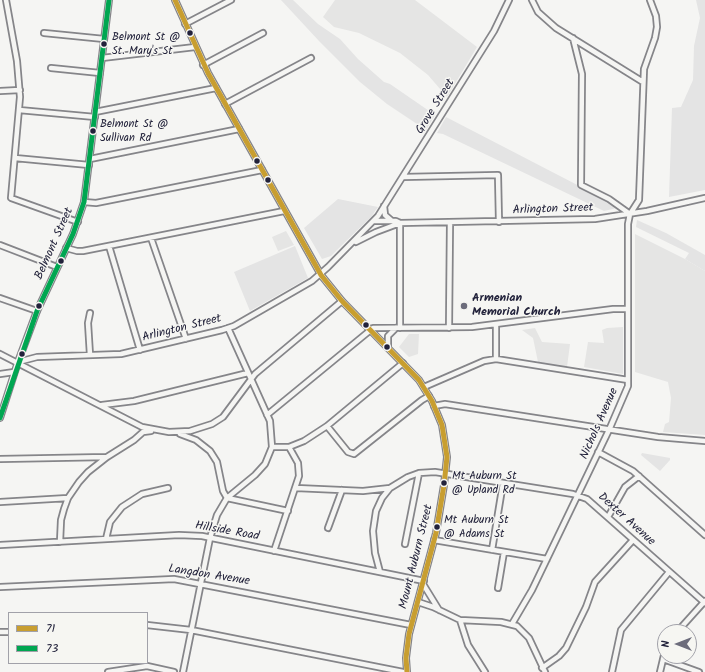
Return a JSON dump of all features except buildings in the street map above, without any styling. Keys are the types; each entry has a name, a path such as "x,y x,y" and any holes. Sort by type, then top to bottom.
{"main road":[{"name":"Belmont Street","path":"0,418 14,372 37,311 78,222 84,202 109,0"},
{"name":"Mount Auburn Street","path":"175,0 203,65 284,211 321,274 342,301 388,347 424,387 434,406 445,438 446,473 434,540 424,583 411,625 406,650 407,672"}],"street":[{"path":"6,0 18,61 20,90 11,198 78,222"},
{"path":"185,24 231,0"},
{"name":"Grove Street","path":"374,221 442,117 494,32 509,0"},
{"path":"532,0 538,12 545,20 643,82"},
{"name":"Nichols Avenue","path":"512,624 525,605 625,395 628,380 628,224 630,214 638,200 645,63 655,38 657,27 656,16 650,0"},
{"path":"44,33 104,38"},
{"path":"203,65 263,33"},
{"path":"573,38 582,74 581,185 613,201 630,214"},
{"path":"102,58 195,47"},
{"path":"225,104 311,58"},
{"path":"51,68 100,73"},
{"path":"19,110 95,115 216,88"},
{"path":"0,91 20,90"},
{"path":"15,158 90,162 239,129"},
{"path":"84,202 96,202 262,170"},
{"path":"403,176 498,175 499,222"},
{"name":"Arlington Street","path":"351,245 385,229 400,224 595,219 630,214 705,198"},
{"path":"384,206 385,215 392,221"},
{"path":"66,248 79,251 109,246 284,211"},
{"path":"374,221 378,227 385,229"},
{"name":"Arlington Street","path":"18,362 37,357 112,355 140,350 228,328 311,282 351,245 374,221 392,221 400,224"},
{"path":"449,328 450,223"},
{"path":"398,328 400,224"},
{"path":"151,238 186,339"},
{"path":"0,246 57,266"},
{"path":"109,246 140,350"},
{"path":"0,298 37,311"},
{"path":"60,542 61,520 68,498 83,476 143,432 183,432 197,430 217,422 228,412 258,372 342,301"},
{"path":"267,415 370,330 377,328 449,328 496,325 606,310 628,310"},
{"path":"90,313 88,323 90,355"},
{"path":"496,325 496,359"},
{"path":"183,672 210,538 217,515 226,498 260,469 268,458 272,447 272,428 228,328"},
{"path":"388,347 388,336 391,331 398,328"},
{"path":"0,354 142,427 191,437 210,451 216,462 226,498"},
{"path":"424,387 484,361 496,359 628,380"},
{"path":"272,447 289,447 304,441 327,426 403,363"},
{"path":"0,374 14,372"},
{"path":"101,405 134,401 248,373"},
{"path":"327,426 351,454 357,452 422,400 430,396"},
{"path":"434,406 444,404 658,437 704,441 705,447"},
{"path":"274,551 299,476 299,468 289,447"},
{"path":"598,452 626,466 639,476 705,535"},
{"path":"0,459 107,457"},
{"path":"380,572 375,553 374,524 379,504 390,488 402,480 419,473"},
{"path":"405,544 419,473"},
{"name":"Dexter Avenue","path":"419,473 446,473 578,495 587,499 705,602"},
{"path":"608,517 625,487 639,476"},
{"path":"492,550 503,483"},
{"path":"106,539 110,522 122,507 142,494 168,488"},
{"path":"296,488 363,491 390,488"},
{"path":"328,528 342,490"},
{"path":"0,502 68,498"},
{"path":"226,498 288,511"},
{"name":"Hillside Road","path":"0,545 187,535 210,538 380,572 424,583"},
{"path":"434,540 547,559"},
{"path":"418,602 460,620 496,621 512,624 529,638 544,670 566,648 586,607 595,582 633,540"},
{"path":"498,588 504,552"},
{"path":"612,672 621,630 669,572"},
{"name":"Langdon Avenue","path":"0,587 160,579 201,583 411,625"},
{"path":"424,583 439,610"},
{"path":"684,624 705,602"},
{"path":"460,620 468,645 485,672"},
{"path":"148,625 192,630 403,672"},
{"path":"677,664 699,672"},
{"path":"108,672 147,666 174,672"}],"shaded area":[{"path":"281,0 293,0 318,24 340,39 358,59 384,82 390,84 435,115 426,130 387,104 360,82"},
{"path":"335,0 415,0 477,47 447,97 428,75 400,53 359,33 334,27 323,17"},
{"path":"696,0 705,0 705,190 669,197 672,108 681,107 693,80 694,46 700,18"},
{"path":"446,117 616,205 617,208 604,211 443,134 437,133"},
{"path":"338,199 378,207 371,217 331,256 322,259 304,228"},
{"path":"637,220 666,233 705,255 705,271 685,259 689,253 636,227"},
{"path":"286,231 294,245 278,251 272,237"},
{"path":"635,234 685,259 705,271 705,435 663,432 665,424 669,422 671,398 668,382 635,372"},
{"path":"295,246 308,278 250,311 234,272"},
{"path":"623,327 623,374 584,367 588,342 604,343 602,330 607,328"},
{"path":"535,328 542,342 570,344 567,367 538,362 533,338 522,330"},
{"path":"409,334 419,334 418,354 409,357 399,347"},
{"path":"642,453 670,458 670,460 660,471 641,455"}],"transit line":[{"name":"73","path":"0,418 37,311 73,234 84,202 109,0"},
{"name":"71","path":"175,0 208,73 321,275 342,301 419,380 432,401 442,425 447,457 444,485 436,533 409,634 406,658 407,672"}],"place":[{"name":"Belmont St @ St. Mary's St","path":"104,44"},
{"name":"Belmont St @ Sullivan Rd","path":"93,131"},
{"name":"Armenian Memorial Church","path":"464,306"},
{"name":"Mt Auburn St @ Upland Rd","path":"444,483"},
{"name":"Mt Auburn St @ Adams St","path":"437,527"}]}
